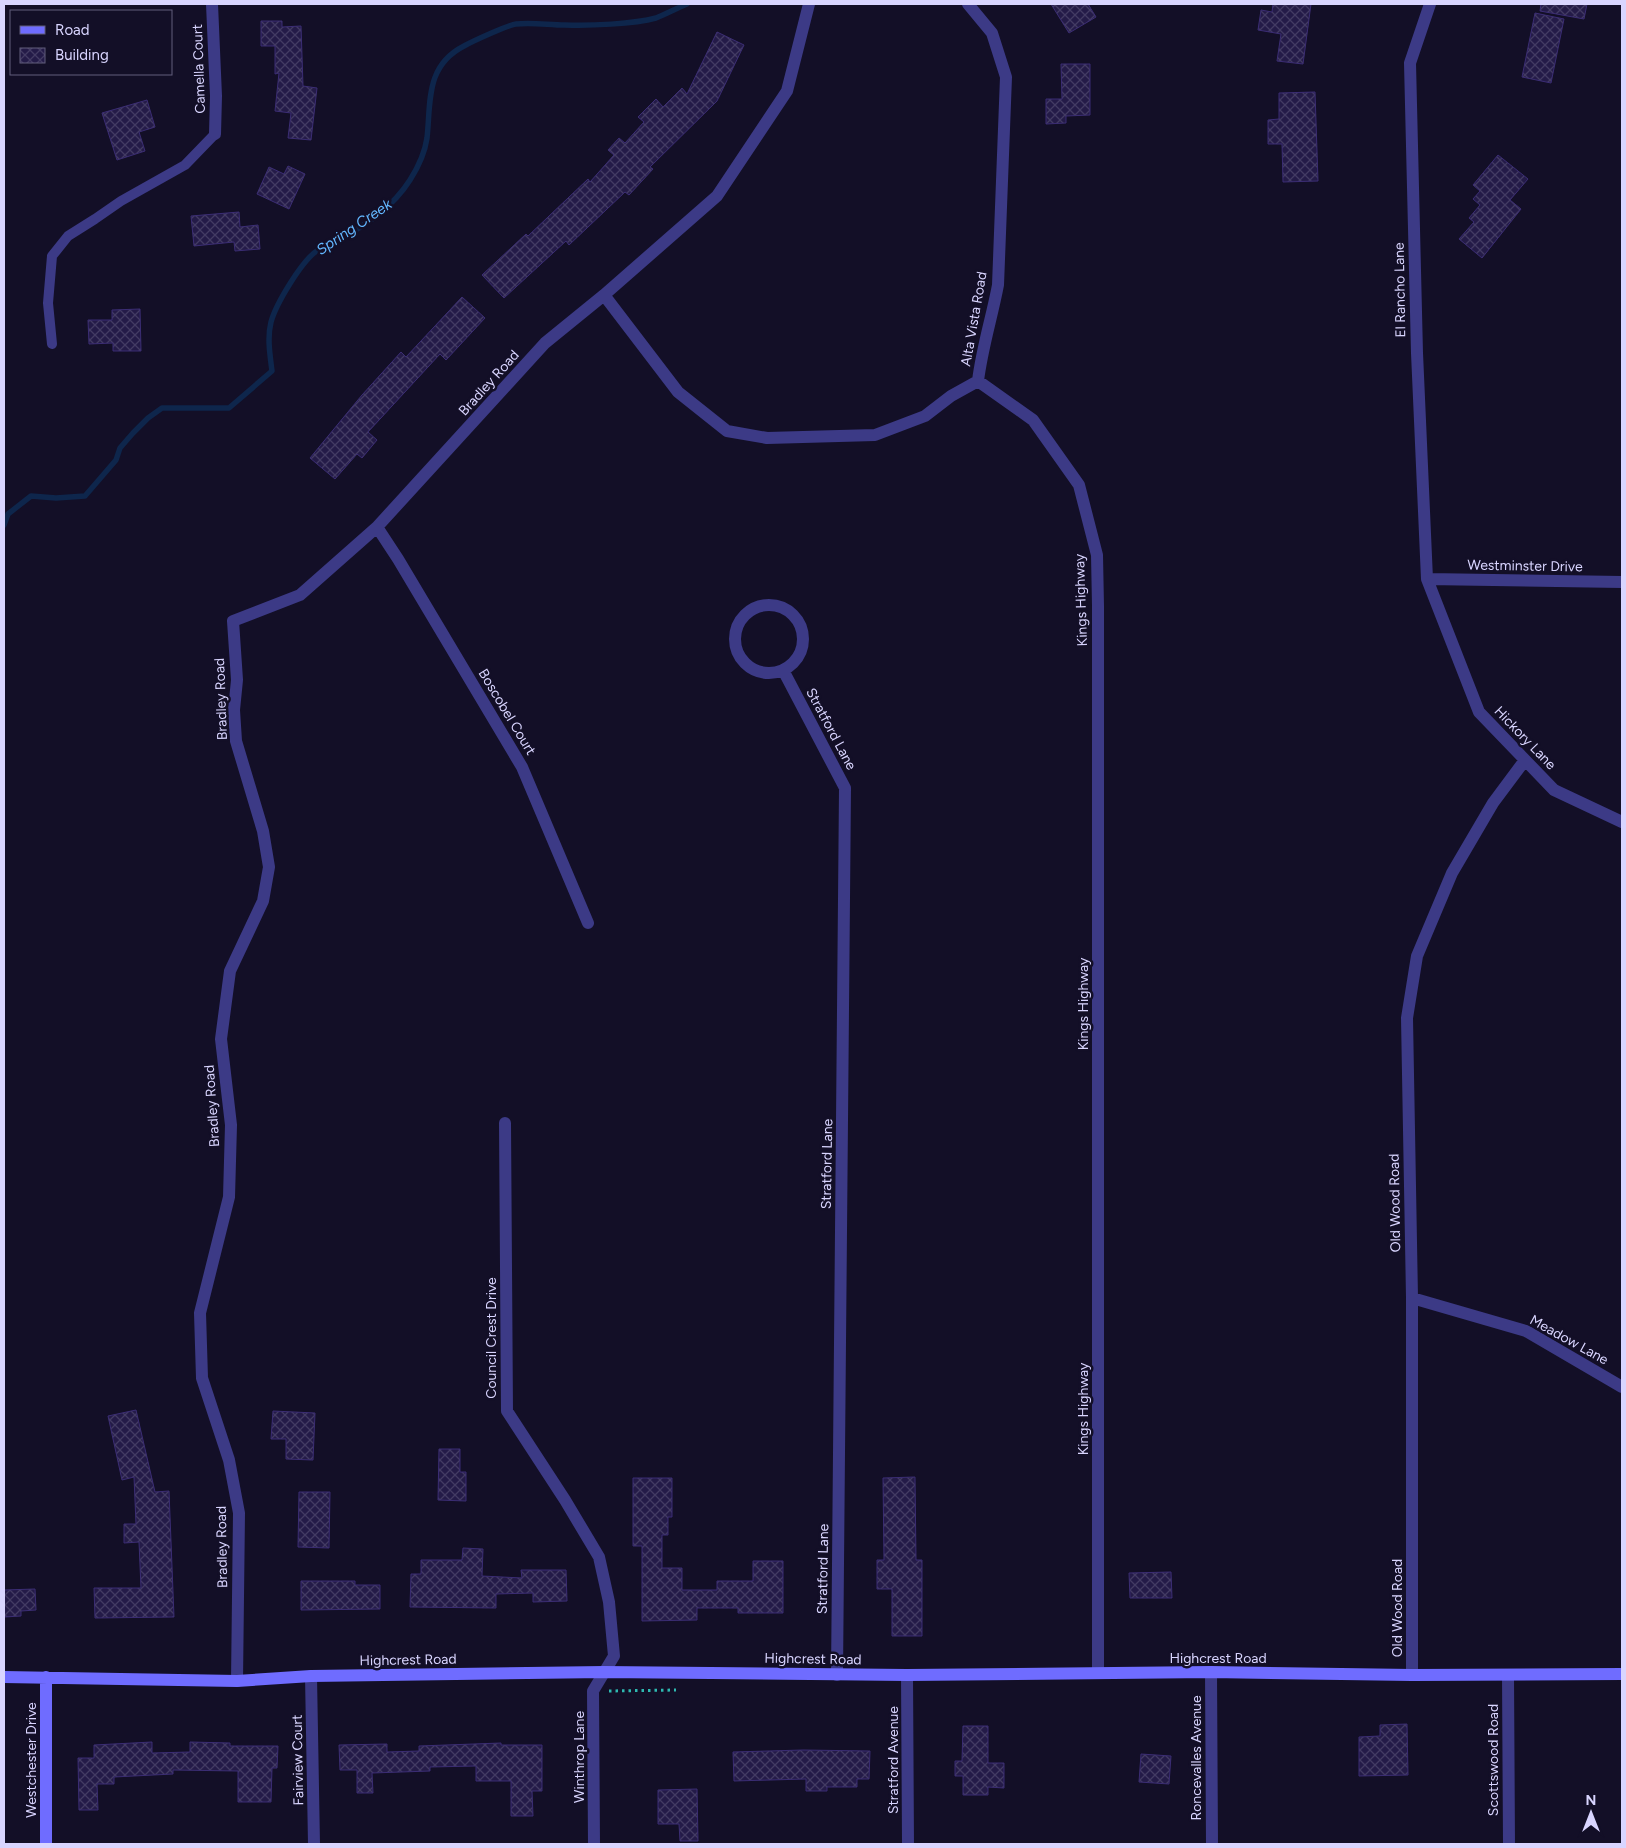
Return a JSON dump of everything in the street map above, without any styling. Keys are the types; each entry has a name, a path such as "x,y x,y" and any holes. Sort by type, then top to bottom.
{"street":[{"name":"Camella Court","path":"212,4 216,96 215,134"},
{"name":"Bradley Road","path":"237,1681 239,1513 229,1460 202,1378 200,1313 229,1197 231,1125 221,1039 230,971 263,901 269,867 263,831 236,741 234,710 237,680 233,621 300,595 377,527 545,343 604,295 717,196 787,91 809,4"},
{"name":"Alta Vista Road","path":"604,295 678,392 727,431 768,438 875,435 925,416 951,396 978,381 981,355 992,319 998,285 1006,78 992,33 968,4"},
{"name":"El Rancho Lane","path":"1427,579 1417,353 1410,63 1430,4"},
{"name":"Kings Highway","path":"978,381 1033,420 1079,485 1097,555 1098,1673"},
{"name":"Boscobel Court","path":"377,527 522,767 588,923"},
{"name":"Westminster Drive","path":"1427,579 1622,582"},
{"name":"Hickory Lane","path":"1427,579 1479,712 1554,790 1622,822"},
{"path":"771,605 782,608 792,614 800,628 803,644 799,655 792,664 783,670 772,673 761,672 751,668 742,660 737,651 736,628 750,611 760,606 771,605"},
{"name":"Stratford Lane","path":"783,670 845,788 837,1675"},
{"name":"Old Wood Road","path":"1412,1675 1412,1298 1407,1018 1417,956 1452,873 1493,803 1525,760"},
{"name":"Council Crest Drive","path":"505,1123 507,1411 565,1500 599,1558 609,1602 614,1656 604,1672"},
{"name":"Meadow Lane","path":"1412,1298 1526,1331 1622,1387"},
{"name":"Highcrest Road","path":"4,1677 237,1681 311,1676 604,1672 837,1675 1211,1672 1412,1675 1622,1674"},
{"name":"Winthrop Lane","path":"594,1844 593,1691 604,1672"},
{"name":"Roncevalles Avenue","path":"1211,1672 1212,1844"},
{"name":"Stratford Avenue","path":"907,1675 908,1844"},
{"name":"Scottswood Road","path":"1508,1675 1509,1844"},
{"name":"Fairview Court","path":"311,1676 314,1844"},
{"name":"Westchester Drive","path":"46,1677 46,1844"}],"lane":[{"path":"52,344 48,303 52,256 68,236 96,220 121,201 185,164 215,134"}],"path":[{"path":"593,1691 680,1690"}],"building":[{"path":"1051,4 1088,4 1096,17 1069,33"},
{"path":"1273,4 1311,4 1303,64 1277,61 1281,34 1258,30 1261,10 1272,12"},
{"path":"1541,4 1587,4 1584,19 1540,11"},
{"path":"1535,13 1564,19 1551,83 1522,77"},
{"path":"261,21 282,21 282,27 301,26 303,86 317,88 311,140 288,138 291,113 275,111 279,73 275,74 275,46 261,46"},
{"path":"717,32 744,45 717,101 650,167 653,169 629,195 625,192 569,245 566,241 504,298 482,275 526,234 528,236 588,179 590,182 614,155 608,150 619,138 625,143 644,122 638,117 656,99 663,107 682,88 687,94"},
{"path":"1061,64 1090,64 1090,115 1066,116 1066,123 1046,124 1046,99 1062,99"},
{"path":"1315,92 1318,181 1283,182 1282,144 1268,144 1268,120 1279,119 1279,93"},
{"path":"147,100 155,127 139,132 145,151 117,160 102,113"},
{"path":"1498,155 1528,179 1510,200 1521,209 1482,258 1459,239 1474,222 1469,218 1480,205 1473,199 1480,191 1473,185"},
{"path":"288,166 305,174 289,209 257,194 269,167 284,174"},
{"path":"239,212 240,227 258,225 260,249 235,251 234,242 194,246 191,216"},
{"path":"462,297 485,318 446,360 440,354 368,432 377,440 362,458 357,454 335,479 310,458 362,395 401,352 406,357"},
{"path":"140,309 141,351 113,351 113,343 89,344 88,320 112,320 112,310"},
{"path":"136,1410 155,1492 169,1491 174,1617 95,1618 94,1588 141,1588 139,1542 124,1543 124,1524 136,1524 134,1477 122,1480 108,1416"},
{"path":"273,1411 315,1413 313,1460 286,1459 286,1439 271,1439"},
{"path":"439,1449 460,1449 460,1472 466,1472 466,1501 438,1500"},
{"path":"915,1477 916,1560 922,1560 922,1636 892,1636 892,1589 877,1589 877,1560 884,1560 883,1478"},
{"path":"633,1478 672,1478 672,1517 668,1517 668,1535 662,1535 662,1568 682,1568 682,1590 717,1590 717,1581 753,1581 753,1561 783,1561 783,1613 738,1613 738,1608 697,1608 697,1620 642,1621 642,1546 633,1546"},
{"path":"299,1492 330,1492 329,1548 298,1547"},
{"path":"463,1548 483,1549 482,1576 522,1578 521,1570 566,1570 567,1601 533,1602 533,1593 496,1594 496,1608 410,1607 411,1574 421,1574 421,1560 462,1560"},
{"path":"1171,1572 1172,1598 1130,1598 1129,1573"},
{"path":"301,1581 355,1581 355,1585 380,1585 380,1609 301,1610"},
{"path":"35,1589 36,1610 21,1611 21,1616 4,1617 4,1590"},
{"path":"1407,1724 1408,1775 1359,1776 1359,1737 1380,1736 1380,1725"},
{"path":"963,1726 988,1726 988,1763 1004,1763 1004,1788 988,1787 988,1795 963,1795 963,1776 955,1776 955,1761 962,1761"},
{"path":"152,1742 152,1753 190,1752 190,1742 230,1743 230,1746 278,1746 277,1768 272,1768 271,1802 238,1802 238,1771 173,1770 173,1774 114,1777 114,1784 97,1784 98,1810 79,1810 78,1758 94,1758 94,1745"},
{"path":"501,1743 501,1745 542,1745 542,1791 532,1791 533,1816 511,1816 511,1781 476,1781 476,1766 430,1767 430,1771 372,1773 373,1793 357,1793 357,1770 340,1770 339,1745 387,1744 387,1752 419,1751 419,1746"},
{"path":"870,1751 869,1779 857,1779 857,1787 827,1787 827,1791 806,1791 806,1779 734,1781 733,1752"},
{"path":"1141,1754 1171,1756 1169,1784 1139,1782"},
{"path":"697,1789 698,1841 680,1841 679,1824 658,1824 658,1790"}],"waterway":[{"name":"Spring Creek","path":"4,525 8,514 31,496 56,498 85,496 116,460 120,448 133,433 148,418 162,408 229,408 272,371 269,334 271,322 284,294 297,272 312,255 359,228 378,214 396,199 410,180 426,143 432,86 436,74 451,54 498,30 516,24 586,25 636,22 656,18 687,4"}]}
